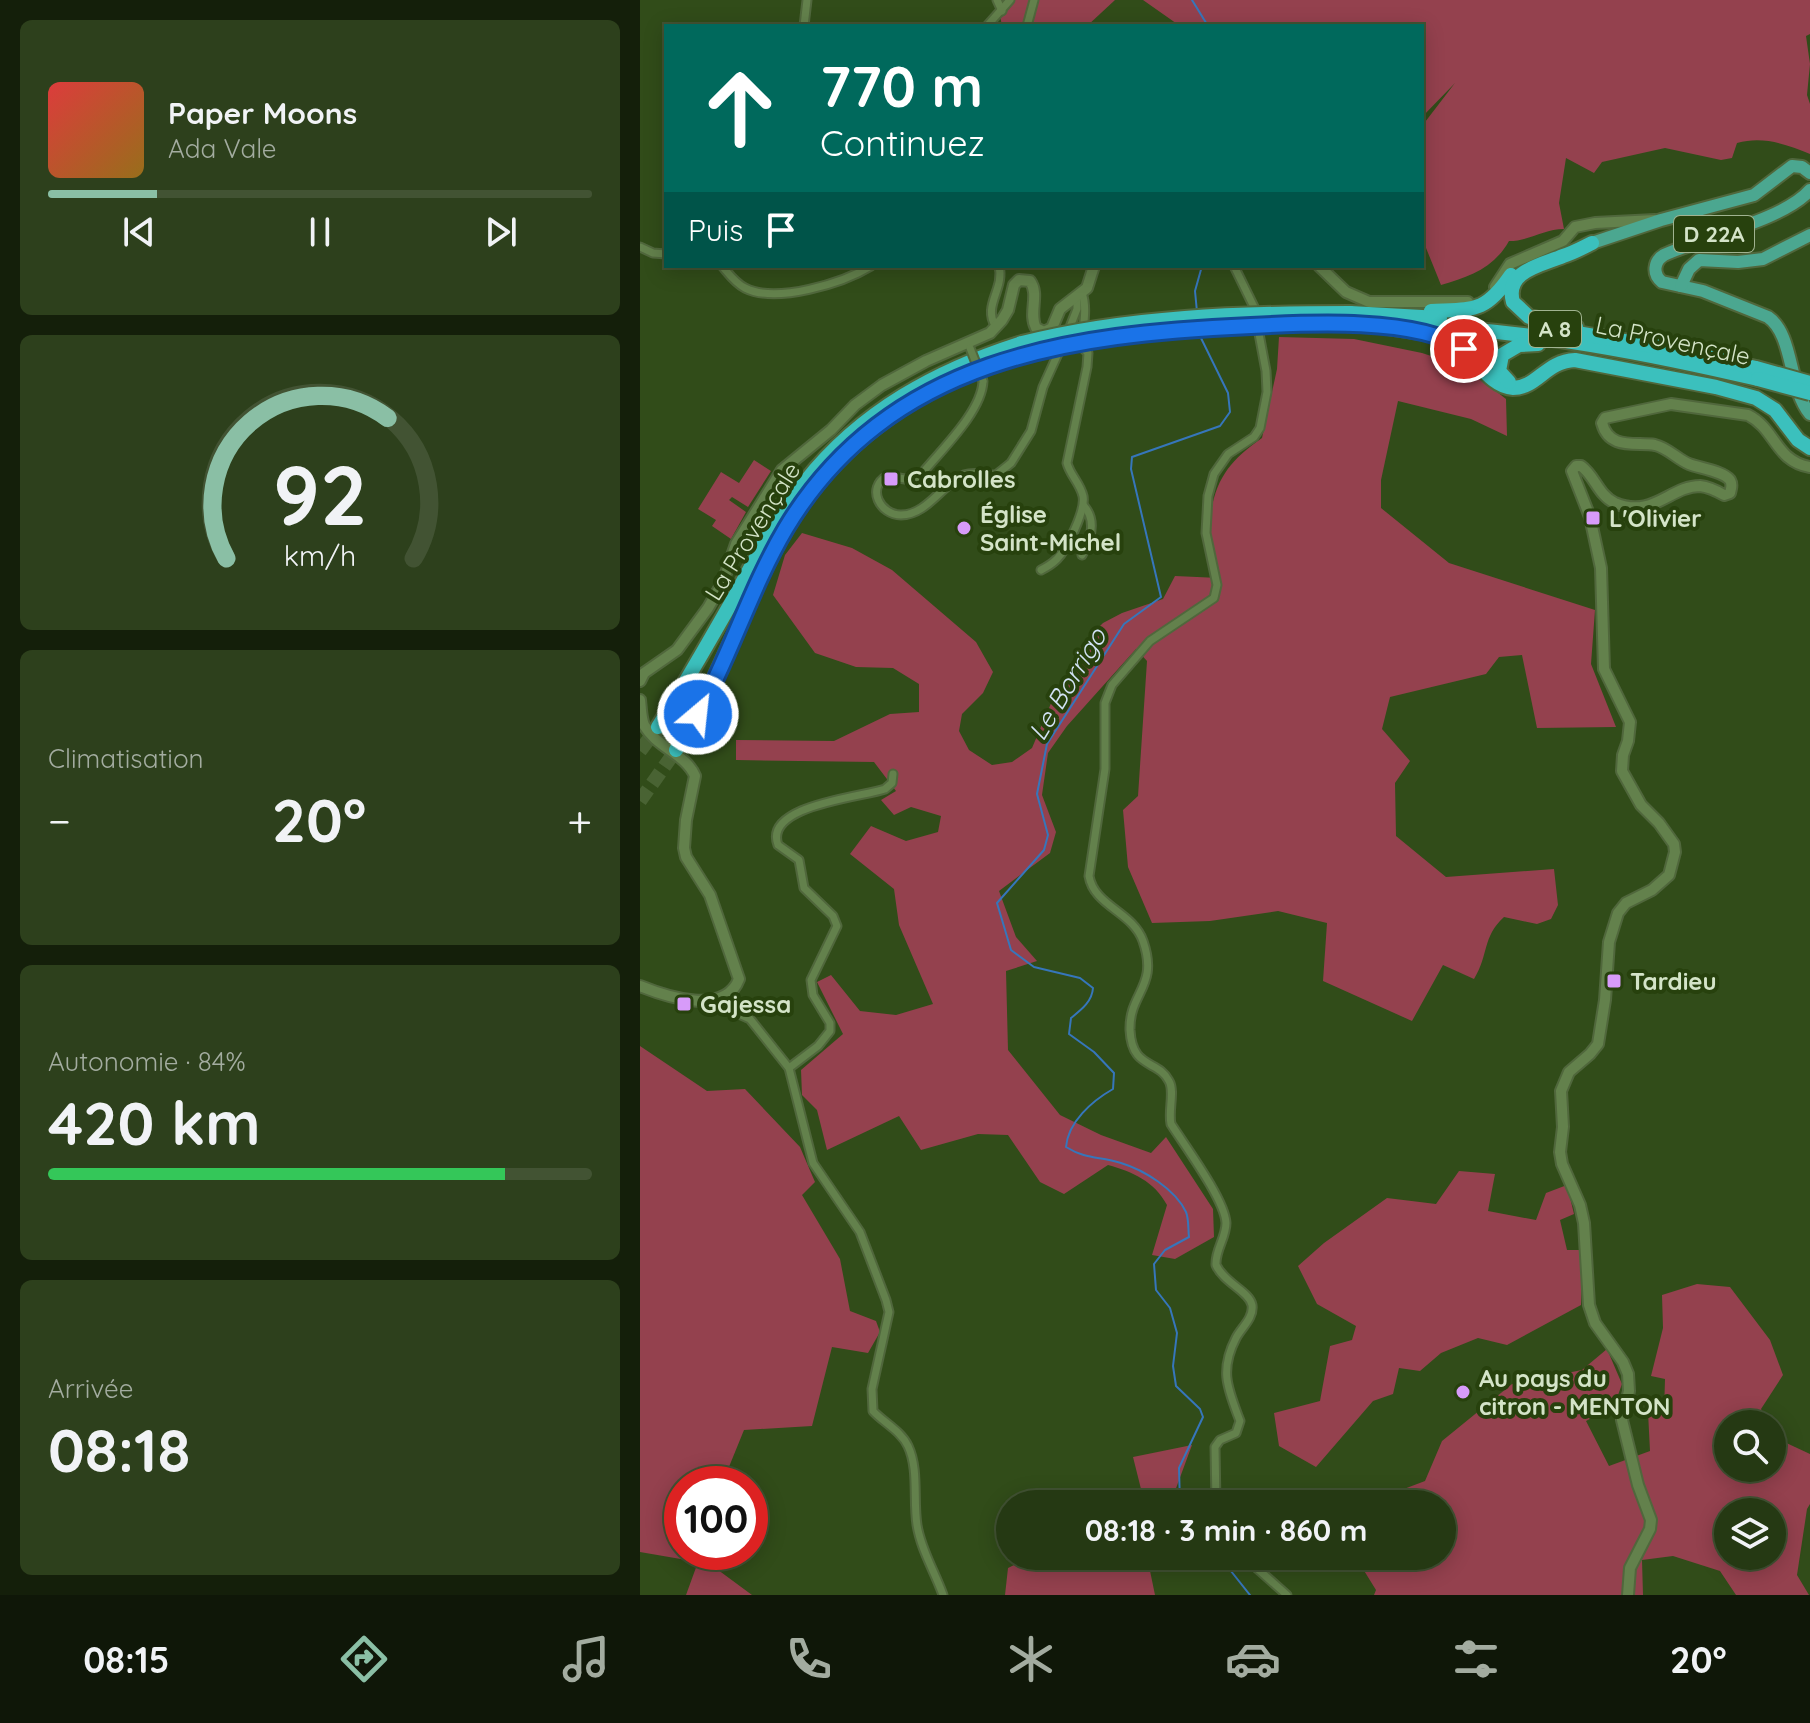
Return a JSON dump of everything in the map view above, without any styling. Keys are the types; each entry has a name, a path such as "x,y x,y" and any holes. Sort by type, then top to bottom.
{"highway":[{"path":"1372,319 1478,307 1497,296 1519,267 1598,241"},
{"path":"1598,241 1521,274 1512,288 1513,302 1532,318 1644,343"},
{"name":"La Provençale","path":"658,727 775,525 804,482 834,448 879,410 919,384 967,362 1078,331 1139,322 1272,314 1523,325 1644,343 1757,374 1810,393"},
{"path":"1372,319 1450,341 1464,349 1500,383 1513,388 1525,385 1553,365 1575,360 1732,390 1771,406 1798,440 1810,448"},
{"name":"La Provençale","path":"1372,319 1589,344 1810,383"},
{"path":"1525,385 1509,382 1500,374 1499,360 1507,351 1528,344 1589,344"},
{"name":"La Provençale","path":"676,750 712,688 780,539 803,502 831,467 875,427 915,399 1021,349"}],"main road":[{"name":"D 22A","path":"1661,220 1754,195 1790,167 1802,167 1810,173"},
{"name":"D 22A","path":"1810,190 1795,202 1762,218 1660,257 1655,266 1657,278 1666,284 1681,286 1689,269 1699,260 1738,262 1763,259 1810,235"},
{"path":"1598,241 1661,220"},
{"path":"1681,286 1703,291 1772,319 1782,335 1799,397 1810,414"}],"street":[{"path":"804,24 807,0"},
{"path":"997,0 1002,11"},
{"path":"989,24 1010,0"},
{"path":"1028,24 1034,0"},
{"name":"D 22A","path":"1321,268 1357,299 1369,302 1460,303 1488,295 1510,264 1563,241 1572,229 1595,223 1661,220"},
{"path":"1595,223 1598,241"},
{"path":"1580,226 1598,241"},
{"path":"640,247 664,254"},
{"path":"724,268 744,287 753,291 773,292 820,288 851,278 868,268"},
{"path":"996,327 990,314 1000,284 999,268"},
{"path":"640,681 644,673 664,662 677,650 708,608 720,589 741,535 782,470 882,385 912,367 969,346 990,333 1008,310 1014,285 1019,280 1027,279 1033,284 1032,321 1040,331 1052,328 1060,309 1087,288 1093,268"},
{"path":"1216,1490 1215,1447 1220,1440 1236,1433 1240,1421 1228,1396 1225,1372 1236,1337 1250,1318 1252,1305 1247,1295 1220,1274 1216,1265 1215,1257 1226,1226 1225,1214 1171,1124 1169,1079 1140,1060 1133,1044 1130,1028 1135,1005 1149,975 1142,937 1129,920 1097,895 1089,876 1105,769 1105,703 1112,685 1150,641 1214,598 1217,585 1206,533 1208,496 1214,474 1228,454 1254,437 1260,428 1267,392 1266,371 1254,307 1235,268"},
{"path":"1079,295 1086,305 1082,347 1088,353 1082,402 1067,463 1079,483 1084,506 1092,519 1091,532 1082,555"},
{"path":"969,346 983,381 982,392 973,410 920,476 911,480 893,476 881,480 876,493 879,502 896,515 911,513 961,476 976,473 996,475 1011,463 1031,431 1043,387 1075,317 1079,295"},
{"path":"1628,1595 1630,1568 1650,1529 1651,1520 1638,1485 1622,1420 1629,1391 1628,1374 1591,1313 1584,1223 1560,1152 1563,1127 1561,1091 1569,1072 1598,1044 1609,942 1618,913 1626,903 1652,890 1669,875 1675,852 1674,844 1641,805 1622,771 1630,722 1604,669 1599,555 1590,517 1572,471 1576,466 1581,466 1605,496 1616,503 1633,507 1656,504 1698,486 1724,495 1730,493 1730,480 1722,475 1684,462 1657,445 1631,446 1617,442 1603,429 1605,418 1671,404 1748,415 1759,421 1791,461 1810,467"},
{"path":"1041,570 1056,561 1064,551 1084,506"},
{"path":"640,700 644,725 663,746 690,766 695,776 684,848 686,857 710,895 739,979 733,990 713,999 702,1000 677,998 640,986"},
{"path":"789,1068 818,1046 830,1031 830,1023 810,989 815,969 837,926 833,916 804,888 799,860 778,845 777,833 781,826 805,809 885,789 892,783 893,774"},
{"path":"702,1000 707,1008 730,1010 750,1019 789,1068 813,1163 860,1232 886,1300 887,1323 871,1403 873,1411 908,1446 913,1460 921,1544 943,1595"},
{"path":"1259,1570 1287,1595"}],"shaded area":[{"path":"997,0 1115,0 1089,24 1002,24"},
{"path":"1143,0 1810,0 1810,34 1806,36 1810,64 1807,95 1810,104 1810,154 1783,144 1756,140 1737,143 1732,158 1721,160 1665,148 1602,162 1594,173 1566,158 1559,203 1564,229 1509,241 1488,265 1441,285 1424,243 1424,123 1455,83 1424,115 1424,24 1177,24"},
{"path":"1279,337 1354,339 1422,353 1465,367 1506,399 1507,436 1471,419 1398,401 1381,480 1381,508 1449,563 1595,610 1591,664 1616,727 1537,728 1522,655 1499,657 1486,674 1390,697 1382,729 1410,761 1395,783 1396,836 1446,877 1554,869 1558,905 1551,919 1537,924 1504,917 1492,932 1474,979 1443,965 1412,1021 1323,981 1327,923 1278,911 1210,921 1152,923 1128,867 1123,810 1138,796 1147,661 1136,649 1067,726 1048,753 1042,795 1056,832 1050,853 999,891 1016,937 1037,961 1006,971 1008,1050 1060,1115 1101,1135 1151,1153 1166,1137 1213,1209 1214,1237 1175,1259 1152,1255 1167,1205 1149,1184 1134,1174 1108,1165 1064,1194 1040,1182 1008,1135 978,1134 921,1150 899,1116 827,1150 817,1110 802,1095 801,1070 843,1034 817,982 831,975 860,1011 896,1015 933,1004 899,925 894,889 850,854 871,826 906,841 938,832 941,816 911,807 894,815 881,800 896,791 874,762 736,760 736,740 834,741 890,714 919,712 919,684 893,668 856,667 815,653 773,595 785,555 802,533 852,548 892,570 976,642 993,672 983,693 962,714 959,731 969,750 992,765 1012,762 1032,748 1052,701 1083,643 1103,623 1163,599 1175,576 1219,578 1210,535 1215,494 1233,463 1262,438 1277,369"},
{"path":"754,460 771,471 748,507 732,497 729,500 746,512 731,539 712,526 716,520 698,509 721,472 739,483"},
{"path":"640,1046 707,1091 745,1089 800,1147 815,1182 802,1195 840,1259 850,1311 876,1321 880,1332 868,1353 832,1347 812,1426 744,1430 729,1466 664,1466 664,1556 640,1552"},
{"path":"1459,1171 1495,1174 1488,1211 1536,1220 1546,1193 1567,1185 1574,1214 1560,1220 1567,1250 1583,1250 1581,1305 1507,1345 1478,1338 1441,1353 1420,1371 1399,1368 1393,1394 1373,1401 1316,1467 1279,1446 1274,1413 1320,1401 1330,1346 1352,1340 1356,1326 1317,1304 1298,1266 1324,1243 1387,1198 1436,1204"},
{"path":"1697,1284 1730,1287 1770,1340 1783,1375 1762,1410 1714,1410 1714,1482 1786,1482 1786,1443 1810,1454 1810,1504 1797,1575 1809,1595 1736,1595 1717,1570 1786,1570 1786,1498 1714,1498 1714,1569 1673,1556 1642,1560 1643,1595 1374,1595 1376,1590 1364,1570 1456,1570 1456,1490 1401,1490 1425,1481 1442,1441 1512,1384 1582,1370 1607,1349 1622,1384 1614,1406 1586,1421 1609,1466 1650,1451 1648,1412 1664,1413 1665,1379 1651,1376 1663,1328 1662,1295"},
{"path":"1192,1445 1175,1490 1141,1490 1133,1457"},
{"path":"695,1570 718,1570 752,1595 686,1595"},
{"path":"1008,1570 1150,1570 1155,1595 1005,1595"}],"waterway":[{"name":"Le Borrigo","path":"1192,0 1207,24"},
{"name":"Le Borrigo","path":"1197,312 1195,291 1201,268"},
{"name":"Le Borrigo","path":"1180,1490 1179,1468 1203,1417 1200,1409 1176,1386 1173,1366 1177,1333 1170,1308 1156,1290 1154,1264 1165,1250 1189,1237 1187,1215 1167,1188 1139,1170 1066,1147 1071,1129 1082,1113 1113,1089 1114,1073 1094,1052 1069,1034 1071,1018 1088,1002 1093,988 1080,978 1034,967 1011,950 997,903 1044,850 1048,835 1037,794 1047,744 1124,624 1161,597 1131,469 1132,457 1220,426 1230,412 1228,393 1199,334"},
{"name":"Le Borrigo","path":"1230,1570 1250,1595"}],"tunnel":[{"path":"640,751 658,727"},
{"path":"640,801 676,750"}],"place":[{"name":"Cabrolles","path":"891,479"},
{"name":"L'Olivier","path":"1593,518"},
{"name":"Église Saint-Michel","path":"964,528"},
{"name":"Tardieu","path":"1614,981"},
{"name":"Gajessa","path":"684,1004"},
{"name":"Au pays du citron - MENTON","path":"1463,1392"}],"route":[{"path":"698,714 767,565 803,502 852,446 902,407 942,384 1001,361 1052,346 1194,328 1368,324 1437,337 1464,349"}]}
